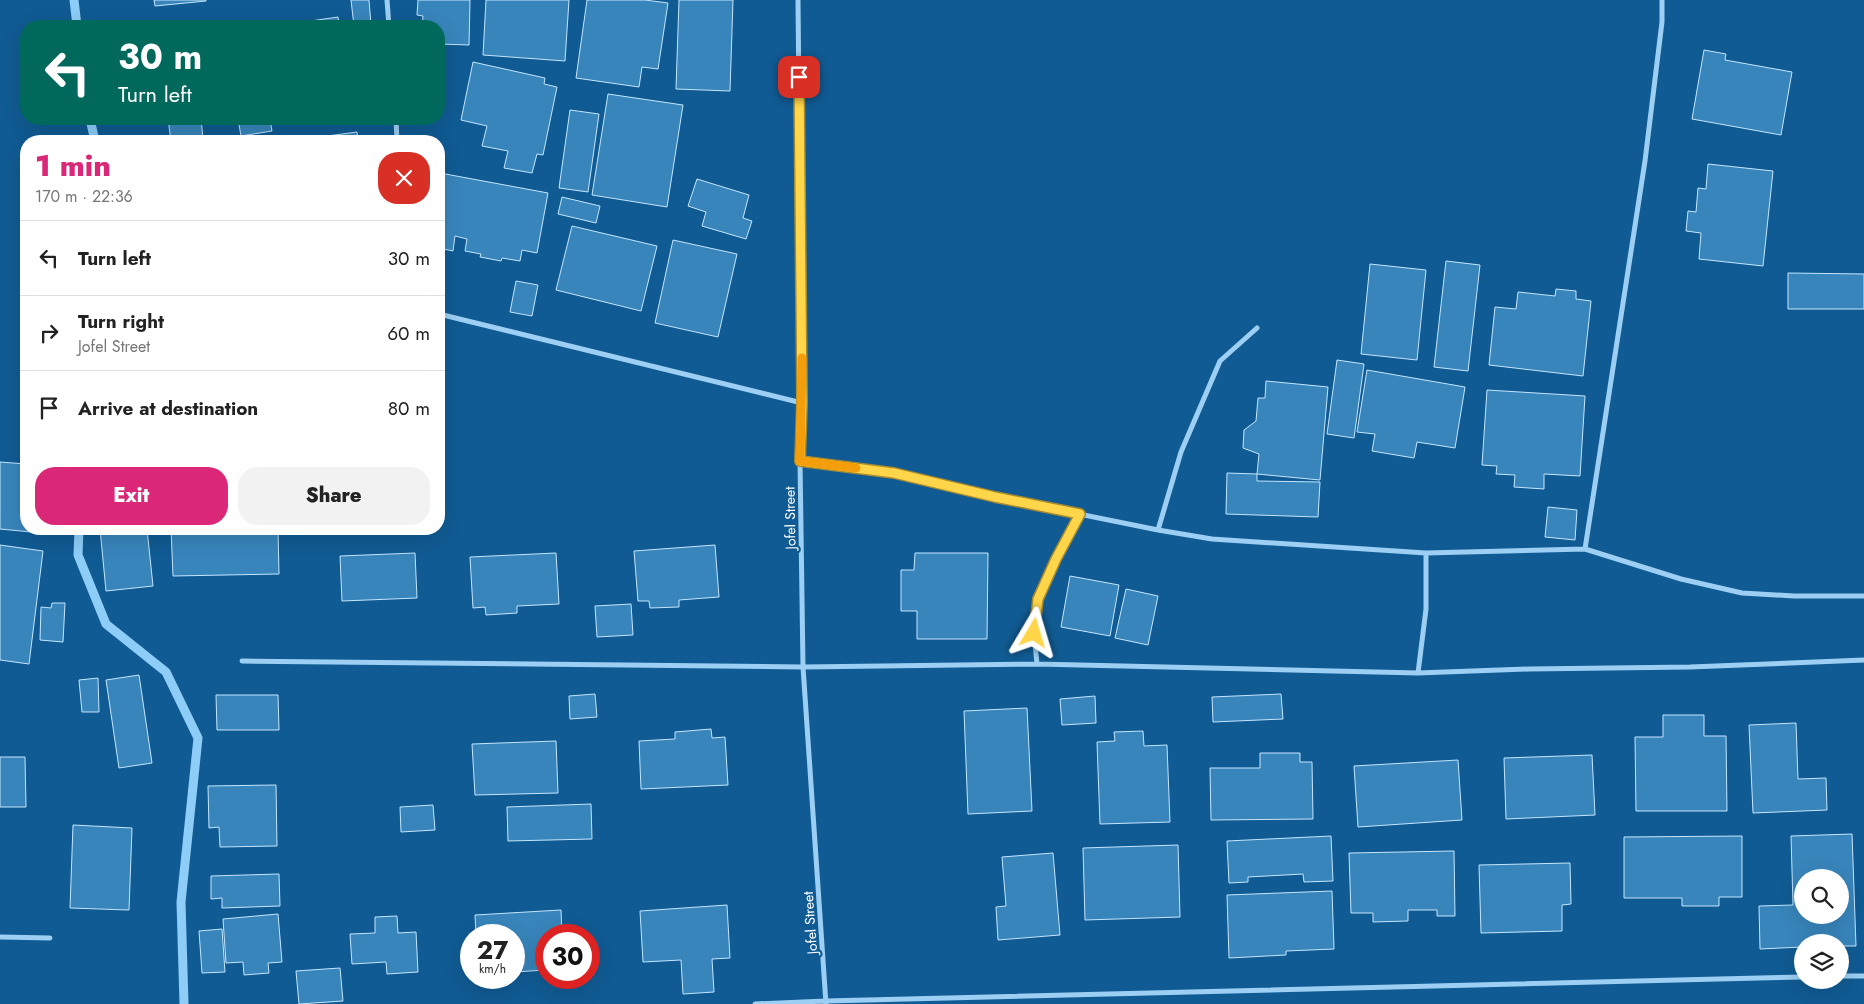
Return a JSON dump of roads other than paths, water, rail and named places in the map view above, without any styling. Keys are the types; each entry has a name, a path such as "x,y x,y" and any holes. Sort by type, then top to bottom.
{"street":[{"path":"387,0 389,20"},
{"name":"Jofel Street","path":"798,0 803,667 826,1002"},
{"path":"1585,549 1645,160 1662,22 1662,0"},
{"path":"445,315 802,403"},
{"path":"1158,530 1181,452 1220,361 1257,328"},
{"path":"800,461 894,473 995,497 1158,530 1212,538 1426,552 1585,549 1681,579 1742,593 1794,596 1864,596"},
{"path":"1037,664 1034,633 1038,599 1056,559 1080,514"},
{"path":"1418,673 1426,608 1426,552"},
{"path":"242,661 803,667 1037,664 1418,673 1529,668 1690,667 1864,660"},
{"path":"0,937 50,938"},
{"path":"1849,976 1864,976"},
{"path":"755,1004 1794,977"}],"waterway":[{"path":"74,0 76,20"},
{"path":"91,125 94,135"},
{"path":"79,535 78,555 106,624 166,672 198,738 181,902 184,1004"}]}
